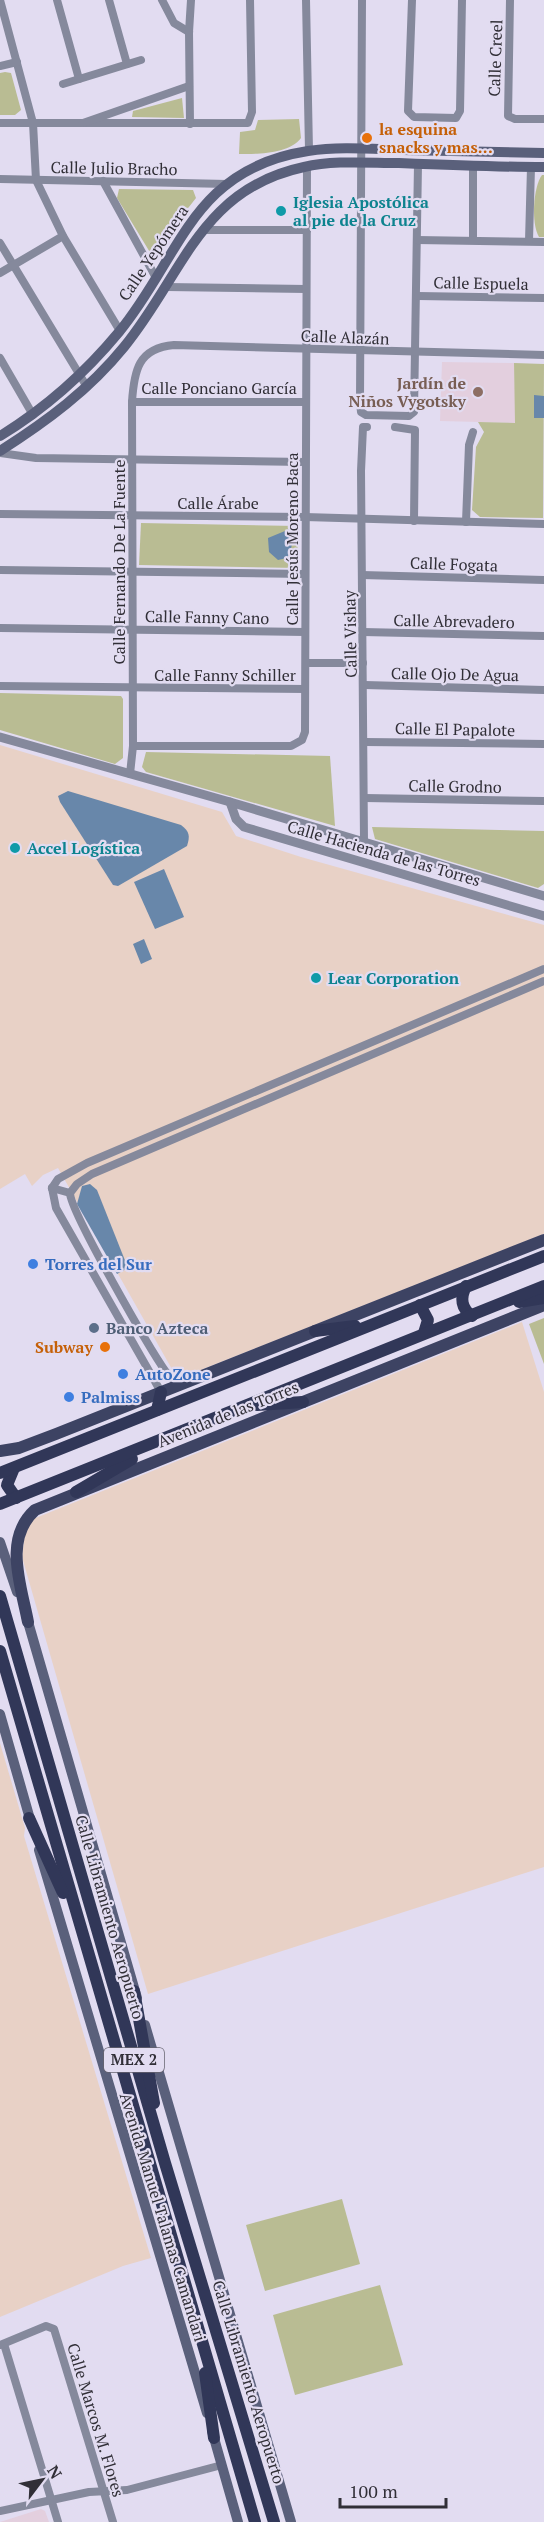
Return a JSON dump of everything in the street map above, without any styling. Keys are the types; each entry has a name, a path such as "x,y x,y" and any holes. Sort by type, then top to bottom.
{"highway":[{"name":"Avenida de las Torres","path":"0,1473 544,1256"},
{"path":"466,1286 462,1302 472,1316"},
{"name":"Avenida de las Torres","path":"0,1504 168,1439 244,1406 544,1286"},
{"path":"497,1305 544,1298"},
{"path":"420,1305 428,1320 424,1334"},
{"path":"315,1331 374,1324"},
{"path":"157,1410 161,1392"},
{"path":"244,1406 303,1402"},
{"path":"76,1492 168,1439"},
{"path":"14,1468 7,1485 16,1498"},
{"name":"Calle Libramiento Aeropuerto","path":"0,1596 165,2163 268,2503 276,2522"},
{"name":"Calle Libramiento Aeropuerto","path":"0,1651 255,2522"},
{"path":"29,1818 82,1936"},
{"path":"134,1990 165,2163"},
{"path":"198,2327 214,2438"}],"main road":[{"name":"Calle Yepómera","path":"0,436 33,415 80,376 120,331 195,215 227,184 276,158 309,150 360,148 544,153"},
{"name":"Calle Yepómera","path":"0,452 46,422 87,387 126,344 167,287 201,230 242,194 279,174 307,166 361,162 544,167"},
{"path":"0,1451 19,1448 544,1240"},
{"name":"Avenida de las Torres","path":"28,1622 16,1553 18,1535 23,1524 35,1510 544,1305"},
{"path":"0,1542 28,1622 291,2522"},
{"name":"Avenida Manuel Talamas Camandari","path":"0,1714 238,2522"}],"street":[{"path":"57,0 79,79"},
{"path":"109,0 127,64"},
{"path":"162,0 174,23 189,32"},
{"path":"190,124 191,0"},
{"path":"0,123 242,125 249,122 252,112 250,0"},
{"path":"306,0 309,150"},
{"path":"362,0 360,148 362,414 412,415 418,296 418,164"},
{"path":"412,0 408,111 414,117 437,118 456,118 460,111 462,0"},
{"name":"Calle Creel","path":"510,0 507,114 511,118 544,119"},
{"path":"1,5 33,123 36,180 63,236 120,331"},
{"path":"63,84 141,60"},
{"path":"0,66 17,62"},
{"path":"77,125 189,86"},
{"name":"Calle Jesús Moreno Baca","path":"133,746 296,745 302,740 305,732 307,166"},
{"path":"472,166 473,240"},
{"path":"529,241 531,167"},
{"name":"Calle Julio Bracho","path":"0,179 227,184"},
{"path":"103,181 155,276"},
{"path":"201,230 307,230"},
{"path":"0,273 63,236"},
{"path":"417,240 544,242"},
{"path":"0,243 87,387"},
{"path":"167,287 306,289"},
{"name":"Calle Espuela","path":"418,296 544,298"},
{"name":"Calle Alazán","path":"147,354 161,346 174,345 306,348 362,352 544,355"},
{"name":"Calle Fernando De La Fuente","path":"130,774 133,746 132,402 136,370 147,354"},
{"path":"0,358 33,415"},
{"name":"Calle Ponciano García","path":"132,402 306,402"},
{"name":"Calle Vishay","path":"364,842 365,685 361,520 365,427"},
{"path":"395,427 415,430 414,521"},
{"path":"466,522 469,445 472,432"},
{"path":"0,452 36,458 305,462"},
{"name":"Calle Árabe","path":"0,514 305,517 544,524"},
{"path":"0,570 305,574"},
{"name":"Calle Fogata","path":"362,575 544,580"},
{"name":"Calle Fanny Cano","path":"0,628 305,632"},
{"name":"Calle Abrevadero","path":"363,632 544,636"},
{"path":"306,663 363,663"},
{"name":"Calle Ojo De Agua","path":"365,685 544,690"},
{"name":"Calle Fanny Schiller","path":"0,686 305,689"},
{"name":"Calle Hacienda de las Torres","path":"0,737 230,802 544,896"},
{"name":"Calle El Papalote","path":"365,742 544,744"},
{"name":"Calle Grodno","path":"365,798 544,801"},
{"name":"Calle Hacienda de las Torres","path":"230,802 238,822 252,830 544,916"},
{"path":"161,1392 56,1208 52,1188 58,1179 87,1163 544,969"},
{"path":"521,979 526,989"},
{"path":"70,1193 77,1184 92,1174 544,981"},
{"path":"52,1188 70,1193"},
{"path":"70,1193 79,1218 153,1351 167,1374 180,1384"},
{"name":"Calle Marcos M. Flores","path":"2,2344 46,2326 52,2327 113,2522"},
{"path":"2,2344 58,2522"},
{"path":"0,2511 52,2499 127,2490 222,2465"}],"shaded area":[{"name":"Jardín de Niños Vygotsky","path":"442,362 514,363 516,423 440,421"},
{"path":"0,745 222,812 236,836 301,857 544,925 544,1234 183,1377 173,1371 58,1168 43,1175 32,1186 25,1174 0,1189"},
{"path":"522,1322 544,1392 544,1867 148,1994 22,1557 25,1532 33,1519"},
{"path":"0,1743 25,1828 24,1836 151,2258 123,2266 0,2317"},
{"path":"41,2509 45,2511 49,2522 0,2522"}],"green space":[{"path":"0,73 11,73 21,110 15,115 0,115"},
{"path":"182,98 184,118 132,117 133,111"},
{"path":"299,119 301,138 296,143 273,152 239,154 240,132 255,130 258,120"},
{"path":"542,175 544,175 544,237 539,237 536,231 534,206"},
{"path":"119,189 193,190 196,198 178,221 158,254 151,254 117,198"},
{"path":"514,363 544,364 543,518 480,517 472,510 476,447 484,432 478,422 515,423"},
{"path":"141,523 297,526 298,568 139,565"},
{"path":"0,693 121,696 123,699 123,758 115,764 0,730"},
{"path":"146,752 330,756 335,826 146,772 142,767"},
{"path":"372,827 544,831 544,884 538,888 375,839"},
{"path":"544,1318 544,1364 529,1324"},
{"path":"342,2199 360,2264 265,2291 246,2225"},
{"path":"380,2285 403,2365 295,2395 273,2315"}],"water":[{"path":"534,395 544,396 544,418 534,418"},
{"path":"297,526 287,558 278,560 269,552 268,538"},
{"path":"68,791 181,825 188,834 187,846 118,886 113,885 60,802 58,796"},
{"path":"164,869 184,917 155,929 134,882"},
{"path":"144,939 152,959 141,964 133,944"},
{"path":"90,1184 97,1190 128,1268 117,1274 77,1204 82,1186"}],"place":[{"name":"la esquina snacks y mas...","path":"367,138"},
{"name":"Iglesia Apostólica al pie de la Cruz","path":"281,211"},
{"name":"Jardín de Niños Vygotsky","path":"478,392"},
{"name":"Accel Logística","path":"15,848"},
{"name":"Lear Corporation","path":"316,978"},
{"name":"Torres del Sur","path":"33,1264"},
{"name":"Banco Azteca","path":"94,1328"},
{"name":"Subway","path":"105,1347"},
{"name":"AutoZone","path":"123,1374"},
{"name":"Palmiss","path":"69,1397"}]}
